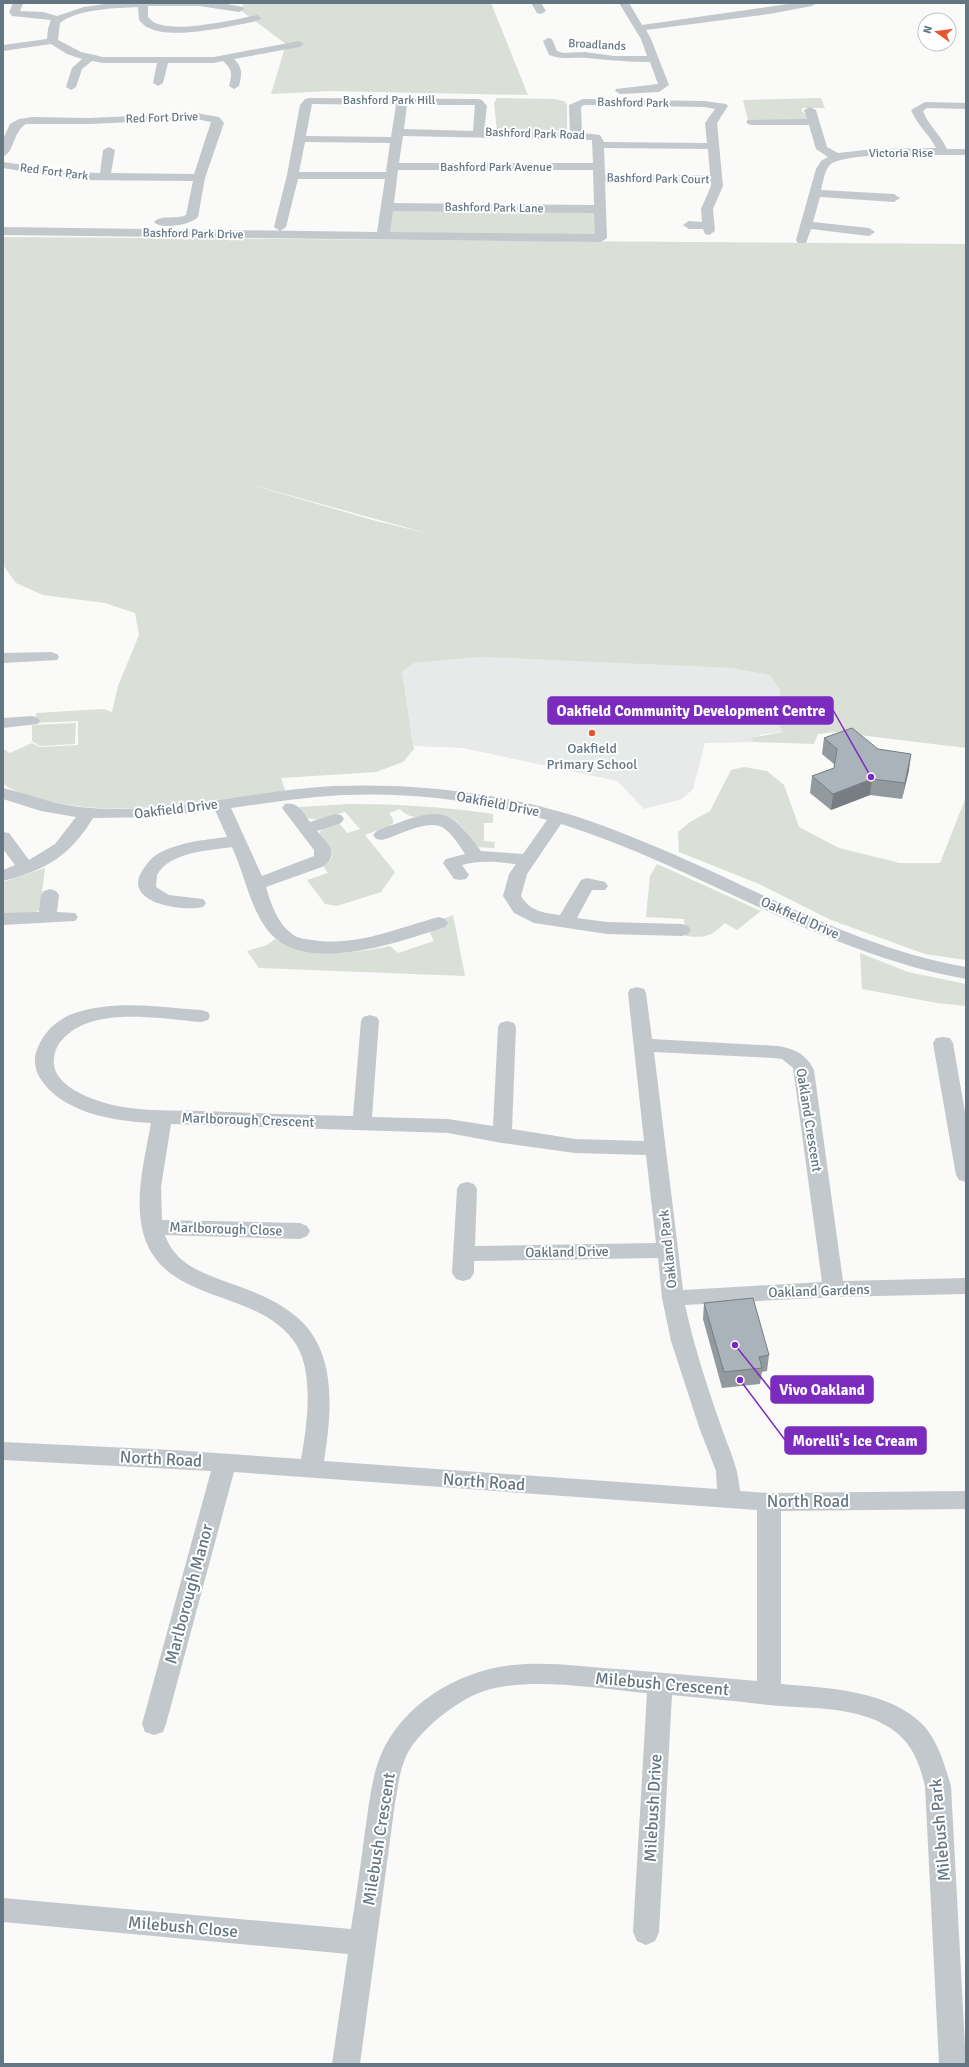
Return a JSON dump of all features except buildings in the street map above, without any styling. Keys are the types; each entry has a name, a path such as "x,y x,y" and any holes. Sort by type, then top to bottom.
{"street":[{"path":"18,3 14,12 16,14 42,15 58,19"},
{"path":"53,42 54,24 58,19 75,11 123,4 143,5 199,3 238,9"},
{"name":"Broadlands","path":"582,92 662,88 664,85 654,58 640,28 624,3"},
{"path":"738,3 752,14"},
{"name":"Broadlands","path":"640,28 752,14 812,3"},
{"path":"143,5 143,18 153,27 166,29 212,27 258,18"},
{"name":"Broadlands","path":"548,41 553,53 562,56 585,55 614,59 654,58"},
{"path":"3,48 53,42 59,46 90,58 102,60 163,60 227,59 299,44"},
{"path":"75,84 77,68 90,58"},
{"path":"227,59 237,67 238,71 232,84"},
{"path":"146,83 163,83 163,60"},
{"name":"Bashford Park Hill","path":"280,227 293,175 306,105 309,101 478,102 481,106 478,133"},
{"path":"383,236 402,101"},
{"name":"Bashford Park","path":"576,135 575,105 583,102 704,104 722,106 710,123 713,146"},
{"path":"943,152 936,137 920,118 917,110 925,105 966,106"},
{"path":"802,240 823,166 836,157 822,149 810,110"},
{"name":"Red Fort Drive","path":"3,153 14,126 26,121 90,121 203,116 215,119 218,123 199,178 192,216 185,221 3,221"},
{"path":"752,122 814,122"},
{"name":"Bashford Park Road","path":"396,136 478,133 576,135 596,137 599,145 602,238"},
{"path":"299,139 396,136"},
{"path":"599,145 713,146 717,186 707,209 709,228 689,225"},
{"name":"Red Fort Park","path":"105,177 109,150"},
{"name":"Victoria Rise","path":"836,157 864,153 966,152"},
{"name":"Red Fort Park","path":"3,165 71,176 199,178"},
{"path":"293,175 392,171"},
{"name":"Bashford Park Avenue","path":"392,171 600,172"},
{"name":"Bashford Park Court","path":"600,172 717,179"},
{"path":"815,193 894,198"},
{"name":"Bashford Park Lane","path":"387,207 601,209"},
{"path":"806,225 869,232"},
{"path":"265,227 295,227"},
{"name":"Bashford Park Drive","path":"3,231 602,238"},
{"path":"3,658 51,657"},
{"path":"3,723 32,722"},
{"name":"Oakfield Drive","path":"3,792 38,805 87,813 138,814 319,792 381,791 466,797 558,816 590,826 636,844 859,944 922,965 966,973"},
{"path":"221,804 236,841 251,870 263,905 281,934 290,941 308,946 328,948 357,946 385,940 439,923"},
{"path":"256,884 316,863 323,859 323,852 308,828 291,808"},
{"path":"397,812 409,826"},
{"path":"3,876 50,858 71,839 87,813"},
{"path":"558,816 526,860 518,874 513,887 512,896 515,904 528,914 565,922 612,928 682,930"},
{"path":"308,828 335,819"},
{"path":"382,835 429,819 447,822 475,855"},
{"path":"3,837 25,867"},
{"path":"197,903 169,900 156,896 149,888 147,879 150,869 160,860 185,850 236,841"},
{"path":"460,875 452,862 475,855 526,860"},
{"path":"565,922 586,884"},
{"path":"47,917 50,895"},
{"path":"3,919 70,917"},
{"name":"Oakland Park","path":"637,993 673,1298 682,1341 710,1427 725,1464 728,1478 729,1499"},
{"name":"Marlborough Crescent","path":"202,1016 121,1012 94,1014 68,1024 57,1032 48,1043 44,1057 46,1072 59,1088 65,1092 86,1103 117,1113 162,1117 448,1126 502,1136 580,1146 656,1148"},
{"path":"362,1124 370,1021"},
{"path":"502,1136 507,1027"},
{"path":"943,1043 958,1084 966,1175"},
{"name":"Oakland Crescent","path":"642,1045 767,1050 786,1054 799,1061 804,1070 834,1289"},
{"path":"162,1117 152,1190 152,1227 164,1255 177,1269 191,1277 259,1304 287,1321 305,1339 314,1359 317,1398 317,1434 311,1470"},
{"name":"Oakland Drive","path":"467,1189 464,1264 668,1250"},
{"name":"Marlborough Close","path":"152,1227 300,1231"},
{"name":"Oakland Gardens","path":"673,1298 834,1289 966,1286"},
{"name":"North Road","path":"3,1451 225,1463 769,1502 966,1500"},
{"name":"Marlborough Manor","path":"154,1724 225,1463"},
{"path":"769,1502 769,1694"},
{"name":"Milebush Crescent","path":"346,2064 388,1772 398,1746 429,1711 457,1692 501,1676 531,1674 660,1683 769,1694"},
{"name":"Milebush Drive","path":"646,1932 660,1683"},
{"name":"Milebush Park","path":"769,1694 841,1700 864,1705 888,1714 909,1726 924,1745 933,1765 938,1786 941,1811 953,2064"},
{"name":"Milebush Close","path":"3,1910 363,1943"}],"shaded area":[{"path":"244,3 491,3 528,95 329,91 271,94 286,44 239,9 242,8"},
{"path":"497,98 553,99 564,101 567,105 567,130 561,133 497,132 494,103"},
{"path":"821,98 825,108 802,108 802,111 808,118 804,120 748,120 743,100"},
{"path":"387,207 601,209 601,238 383,236"},
{"path":"3,237 966,244 966,748 835,732 818,734 814,744 754,742 750,738 783,732 776,719 780,690 770,675 731,668 480,657 414,663 402,672 414,749 403,762 376,772 281,778 286,793 256,795 167,806 108,808 79,806 49,801 19,792 3,784 3,749 10,753 32,743 40,747 78,745 78,721 35,723 36,713 104,709 112,712 118,686 139,635 135,613 105,603 43,595 16,583 3,565","holes":["255,486 430,534 376,521"]},
{"name":"Oakfield Primary School","path":"480,657 731,668 770,675 780,690 776,719 783,732 764,734 751,738 754,742 705,743 693,789 682,799 644,809 617,781 463,748 414,746 402,672 414,663"},
{"path":"76,723 75,744 40,746 32,741 32,725"},
{"path":"744,767 767,771 784,785 799,827 839,848 900,863 940,863 966,797 966,960 925,954 831,920 759,884 679,852 678,832 690,822 710,811 731,770"},
{"path":"350,804 422,806 493,814 493,823 484,823 484,841 495,842 494,848 477,847 457,822 446,816 412,816 406,814 400,809 389,813 393,819 393,823 389,826 365,835 395,872 381,892 337,906 325,904 307,880 328,873 323,866 332,858 332,853 319,834 320,831 330,825 339,823 347,833 360,829 345,812 320,820 306,818 299,807"},
{"path":"657,864 761,911 737,930 725,923 707,936 685,936 684,919 646,917 650,876"},
{"path":"45,868 40,910 34,913 3,914 3,882"},
{"path":"453,915 465,976 259,968 247,951 267,945 275,939 303,950 317,952 346,953 390,946 398,953 434,941 430,933 441,920"},
{"path":"860,953 908,972 966,984 966,1006 937,1003 862,989"}],"place":[{"name":"Oakfield Primary School","path":"592,733"},
{"name":"Oakfield Community Development Centre","path":"871,777"},
{"name":"Vivo Oakland","path":"735,1345"},
{"name":"Morelli's Ice Cream","path":"740,1380"}]}
